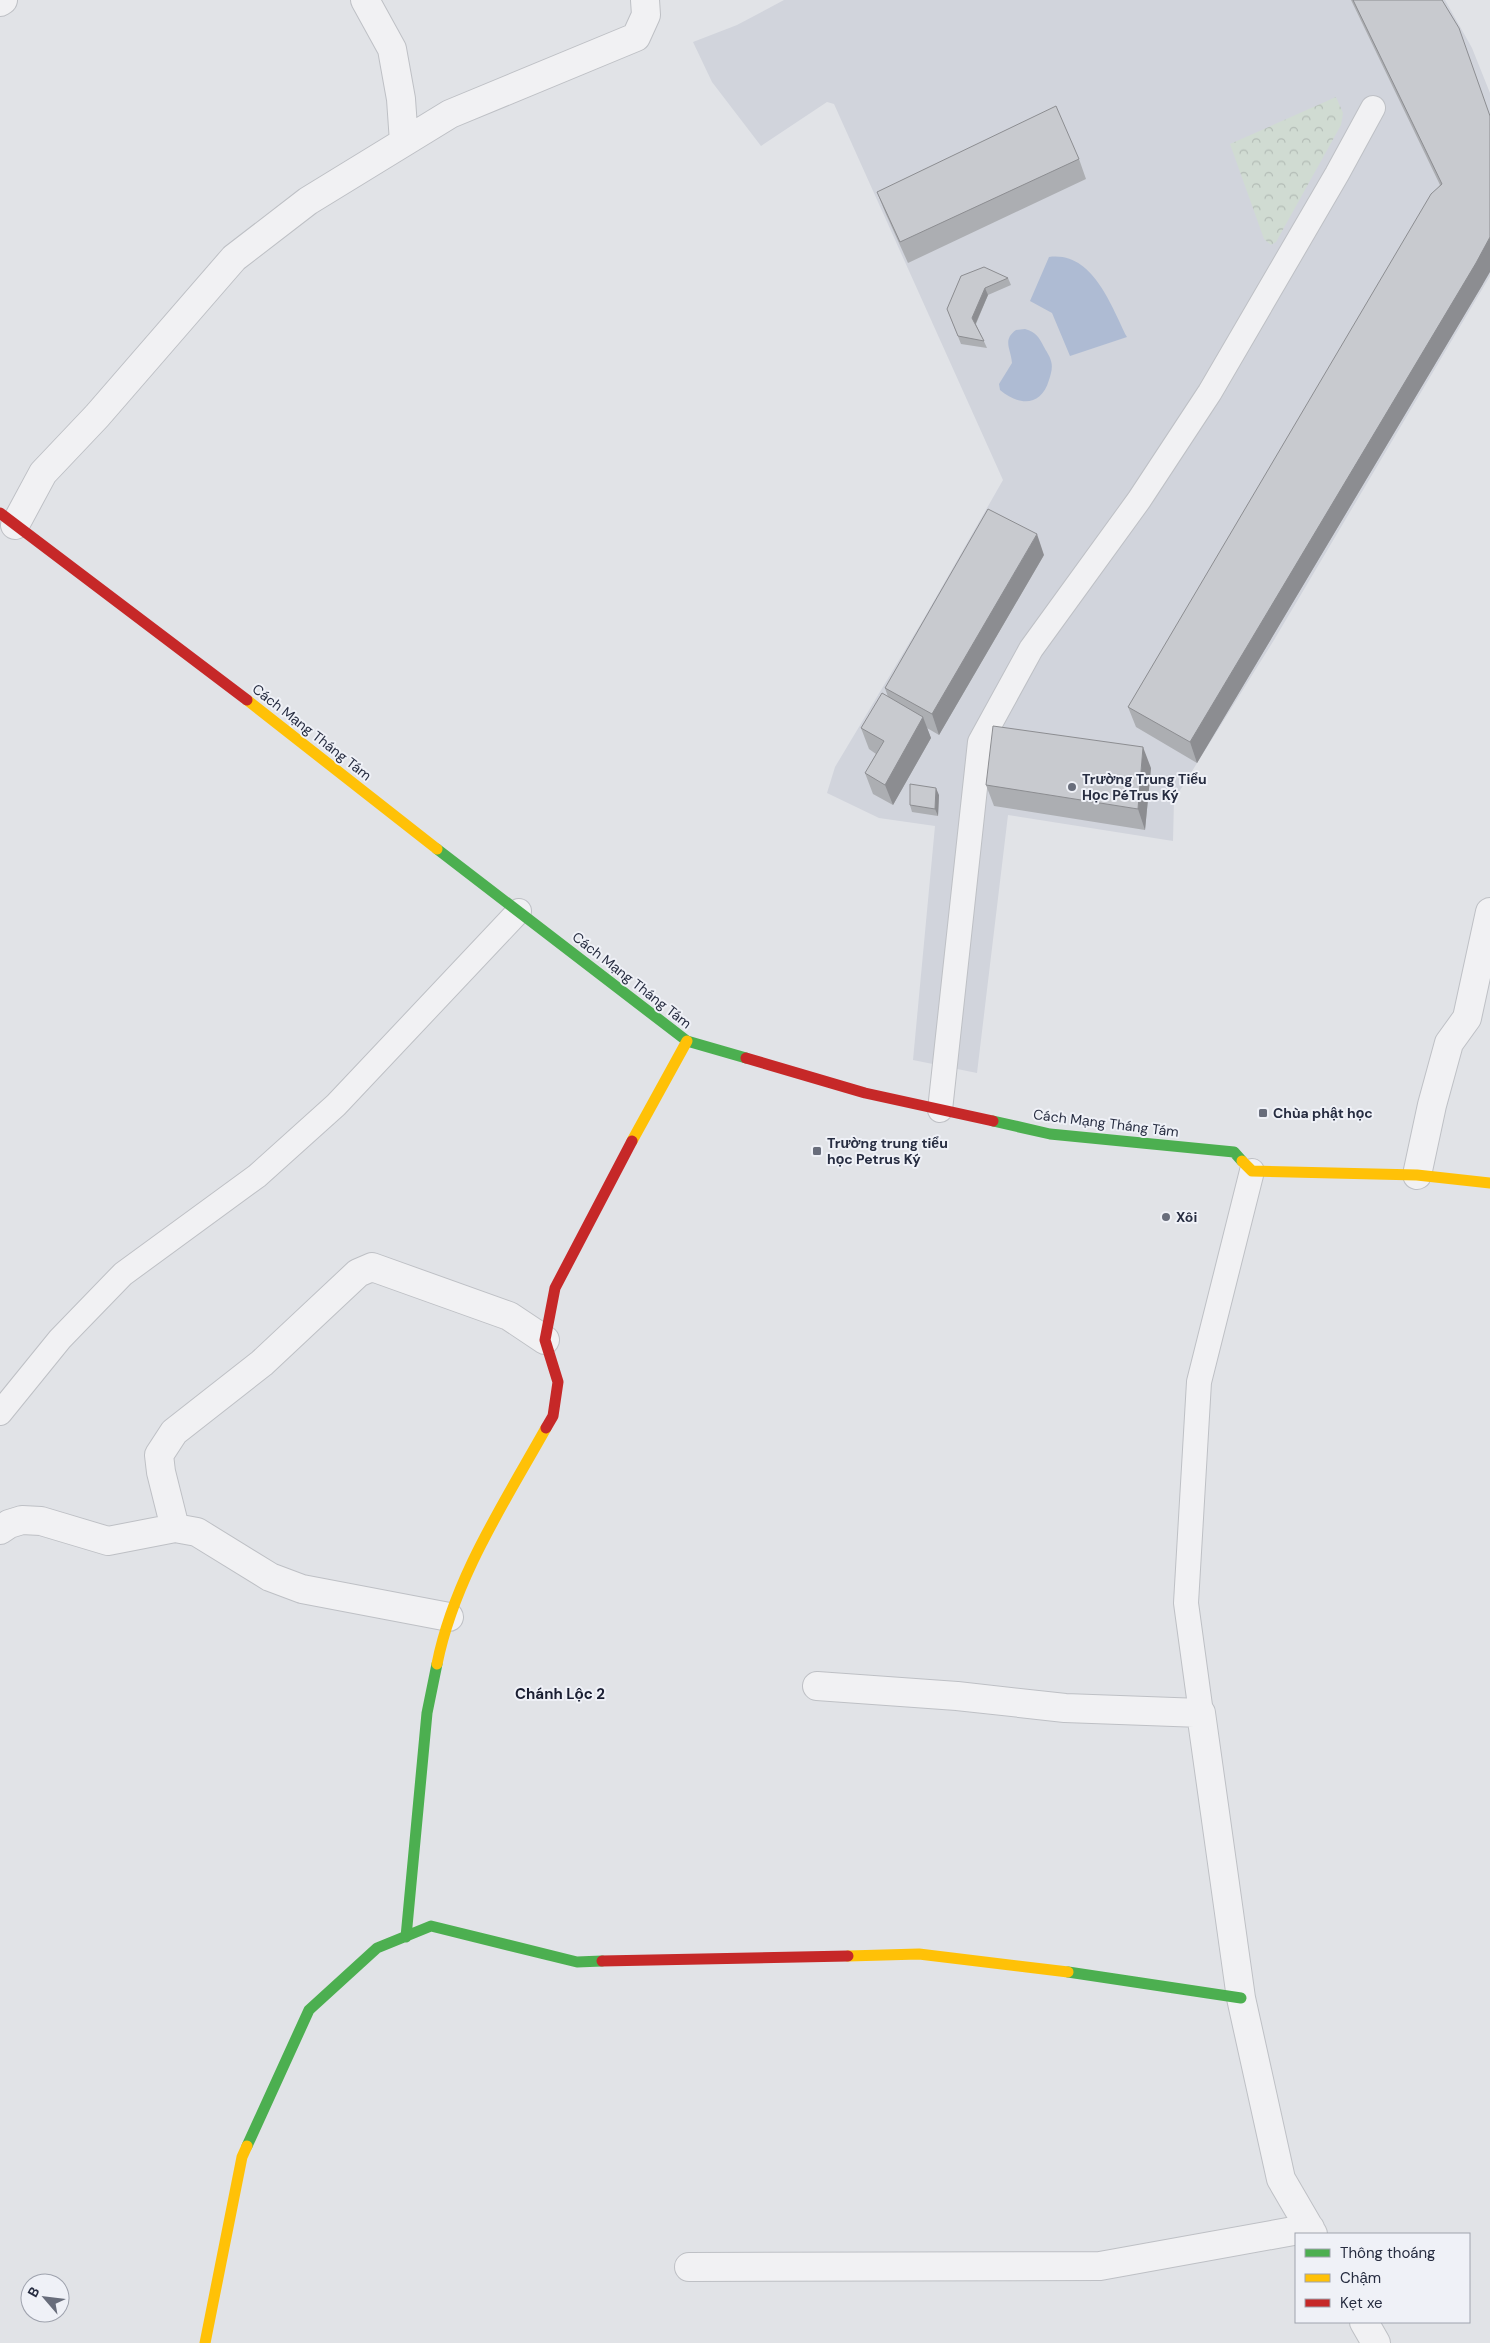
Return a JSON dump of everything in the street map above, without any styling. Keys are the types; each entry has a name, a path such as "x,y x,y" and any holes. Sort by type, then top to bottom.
{"street":[{"path":"365,0 392,49 401,99 404,142"},
{"path":"7,519 43,473 97,416 234,258 308,201 450,114 636,37 646,16 646,0"},
{"name":"Cách Mạng Tháng Tám","path":"7,519 273,720 493,894 520,911 687,1042 865,1094 1050,1134 1234,1152 1252,1171"},
{"path":"1417,1175 1432,1105 1449,1043 1467,1018 1490,912"},
{"path":"406,1937 428,1713 442,1637 482,1542 553,1416 558,1382 545,1340 555,1288 600,1200 687,1042"},
{"path":"1252,1171 1417,1175 1490,1183"},
{"path":"174,1528 159,1455 174,1432 262,1364 358,1273 372,1267 509,1316 545,1340"},
{"path":"0,1530 9,1524 22,1520 42,1521 108,1541 174,1528 197,1532 270,1577 302,1589 449,1617"},
{"path":"817,1686 956,1696 1065,1708 1201,1713 1241,1998 1281,2179 1312,2231"},
{"path":"205,2343 242,2157 310,2010 377,1948 431,1926 577,1962 919,1954 1098,1976 1241,1998"},
{"path":"689,2267 1100,2266 1295,2234"},
{"path":"1365,2323 1376,2343"}],"lane":[{"path":"940,1110 980,742 1031,649 1139,500 1210,392 1337,174 1373,108"},
{"path":"0,1413 60,1339 123,1274 257,1176 336,1105 520,911"},
{"path":"1201,1713 1186,1603 1199,1382 1252,1171"}],"shaded area":[{"path":"784,0 1445,0 1472,48 1490,93 1490,276 1274,640 1174,800 1173,841 1008,815 977,1073 913,1060 935,826 879,818 827,793 835,767 923,620 1003,480 834,104 827,102 761,146 712,82 693,42 737,25"}],"green space":[{"path":"1336,97 1343,113 1341,125 1276,242 1271,245 1264,239 1230,144"}],"water":[{"path":"1049,257 1064,257 1077,263 1089,272 1107,296 1127,337 1070,356 1052,313 1030,301"},
{"path":"1025,329 1035,333 1039,338 1050,357 1052,366 1045,389 1041,395 1029,401 1022,401 1007,395 1000,390 999,384 1012,363 1008,345 1009,337 1016,330"}],"building":[{"path":"1353,0 1442,0 1459,28 1490,116 1490,237 1190,742 1128,707 1431,194 1442,184"},
{"path":"1056,106 1079,159 900,242 877,192"},
{"path":"984,267 1008,278 985,288 972,318 984,341 958,336 947,309 961,276"},
{"path":"988,509 1037,534 932,714 885,688"},
{"path":"882,693 923,717 885,785 865,773 884,741 861,728"},
{"name":"Trường Trung Tiểu Học PéTrus Ký","path":"993,726 1143,747 1138,809 986,785"},
{"path":"910,784 936,788 935,809 910,805"}],"traffic: fast":[{"path":"437,849 687,1041 746,1058"},
{"path":"993,1121 1050,1134 1234,1152 1242,1161"},
{"path":"406,1937 427,1713 437,1664"},
{"path":"247,2146 309,2010 377,1948 431,1926 577,1962 602,1961"},
{"path":"1068,1972 1241,1998"}],"traffic: slow":[{"path":"247,700 437,849"},
{"path":"632,1141 687,1041"},
{"path":"1242,1161 1252,1171 1417,1175 1490,1183"},
{"path":"437,1664 455,1602 468,1572 482,1542 546,1428"},
{"path":"848,1956 919,1954 1068,1972"},
{"path":"205,2343 242,2157 247,2146"}],"traffic: jam":[{"path":"0,513 247,700"},
{"path":"746,1058 865,1093 993,1121"},
{"path":"546,1428 553,1416 558,1382 545,1340 555,1288 632,1141"},
{"path":"602,1961 848,1956"}],"place":[{"name":"Trường Trung Tiểu Học PéTrus Ký","path":"1072,787"},
{"name":"Chùa phật học","path":"1263,1113"},
{"name":"Trường trung tiểu học Petrus Ký","path":"817,1151"},
{"name":"Xôi","path":"1166,1217"}],"district":[{"name":"Chánh Lộc 2","path":"560,1694"}]}
